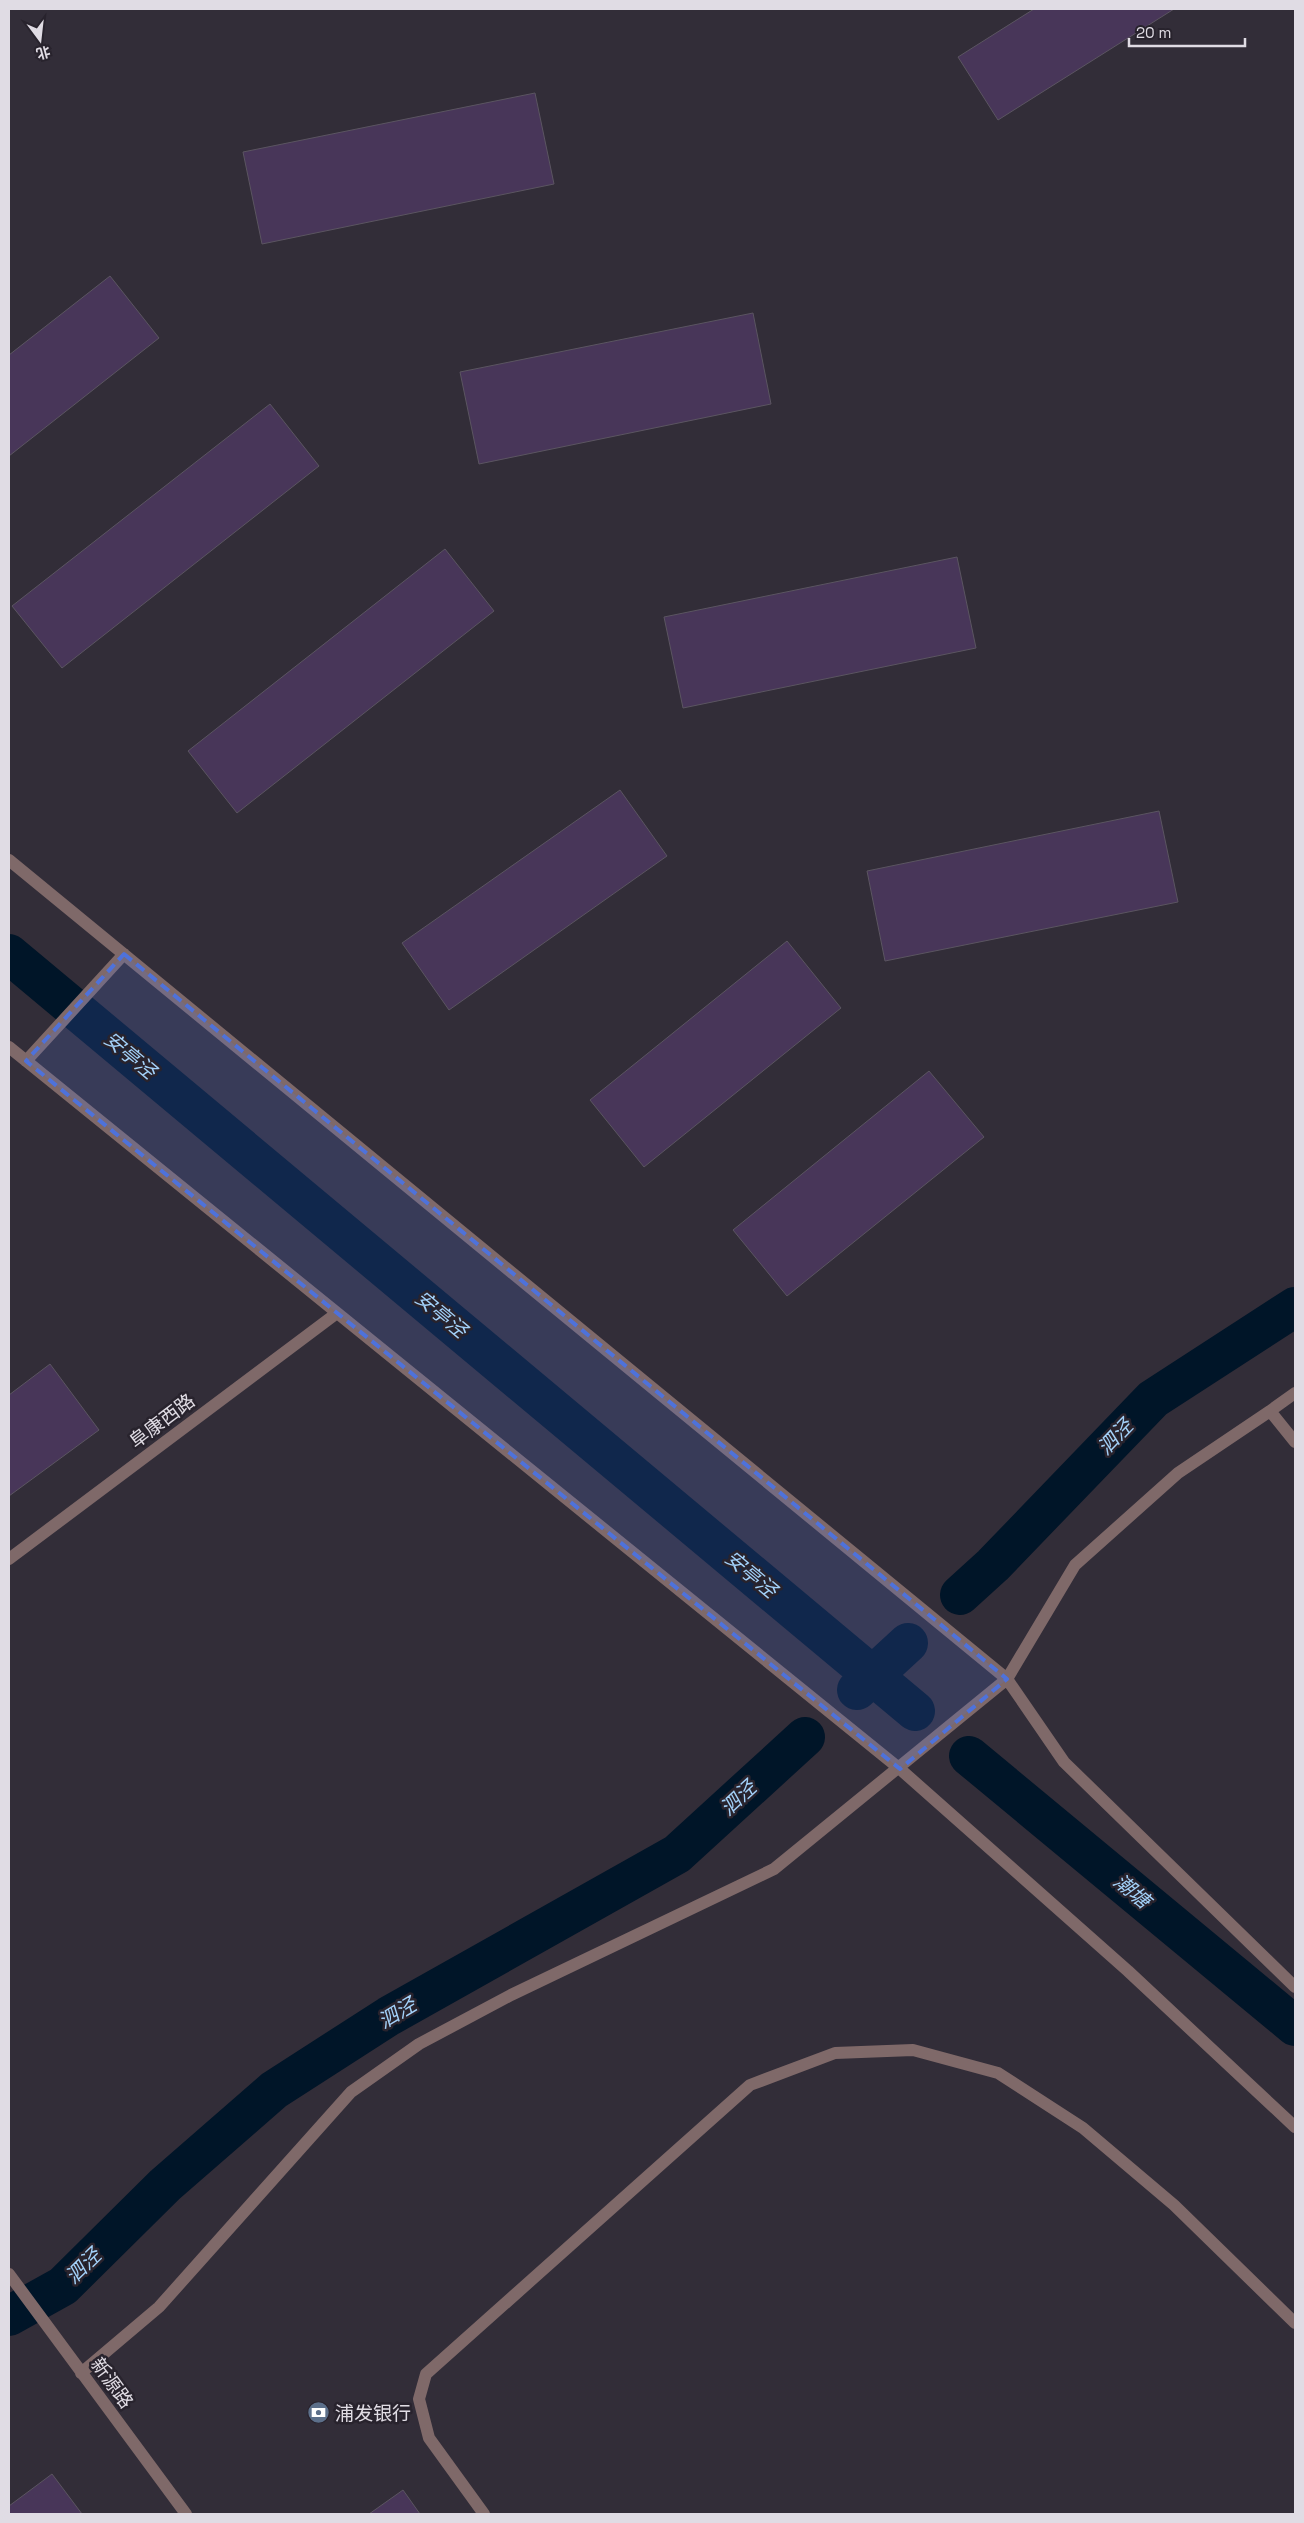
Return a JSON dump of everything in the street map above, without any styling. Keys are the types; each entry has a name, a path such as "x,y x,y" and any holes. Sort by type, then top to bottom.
{"street":[{"path":"9,860 1007,1679 1064,1762 1295,1987"},
{"path":"26,1061 124,954"},
{"path":"9,1047 900,1768 1128,1971 1295,2127"},
{"name":"阜康西路","path":"9,1559 337,1313"},
{"path":"82,2373 159,2307 351,2092 419,2044 511,1994 774,1869 1007,1679 1075,1565 1178,1472 1295,1393"},
{"path":"1270,1410 1295,1442"},
{"path":"484,2514 429,2438 419,2399 426,2374 750,2085 835,2053 913,2050 998,2073 1083,2128 1174,2205 1295,2323"},
{"name":"新源路","path":"9,2274 186,2514"}],"highlighted area":[{"path":"124,954 1007,1679 900,1769 26,1061"}],"building":[{"path":"1034,9 1174,9 998,120 958,57"},
{"path":"535,93 554,184 262,244 243,152"},
{"path":"110,276 159,338 9,456 9,355"},
{"path":"753,313 771,404 479,464 460,372"},
{"path":"270,404 319,466 62,668 12,606"},
{"path":"445,549 494,611 237,813 188,751"},
{"path":"957,557 976,648 683,708 664,617"},
{"path":"620,790 667,856 449,1010 402,943"},
{"path":"1159,811 1178,902 885,961 867,871"},
{"path":"787,941 841,1008 644,1167 590,1100"},
{"path":"929,1071 984,1137 787,1296 733,1230"},
{"path":"50,1364 99,1430 9,1496 9,1395"},
{"path":"52,2474 82,2514 9,2514 9,2506"},
{"path":"403,2490 420,2514 369,2514"}],"waterway":[{"name":"安亭泾","path":"9,954 915,1711"},
{"name":"泗泾","path":"960,1595 993,1565 1153,1399 1295,1307"},
{"name":"泗泾","path":"857,1690 908,1643"},
{"name":"泗泾","path":"9,2316 63,2286 165,2185 274,2090 389,2016 677,1854 805,1737"},
{"name":"潮塘","path":"969,1756 1295,2026"}],"place":[{"name":"浦发银行","path":"319,2413"}]}
